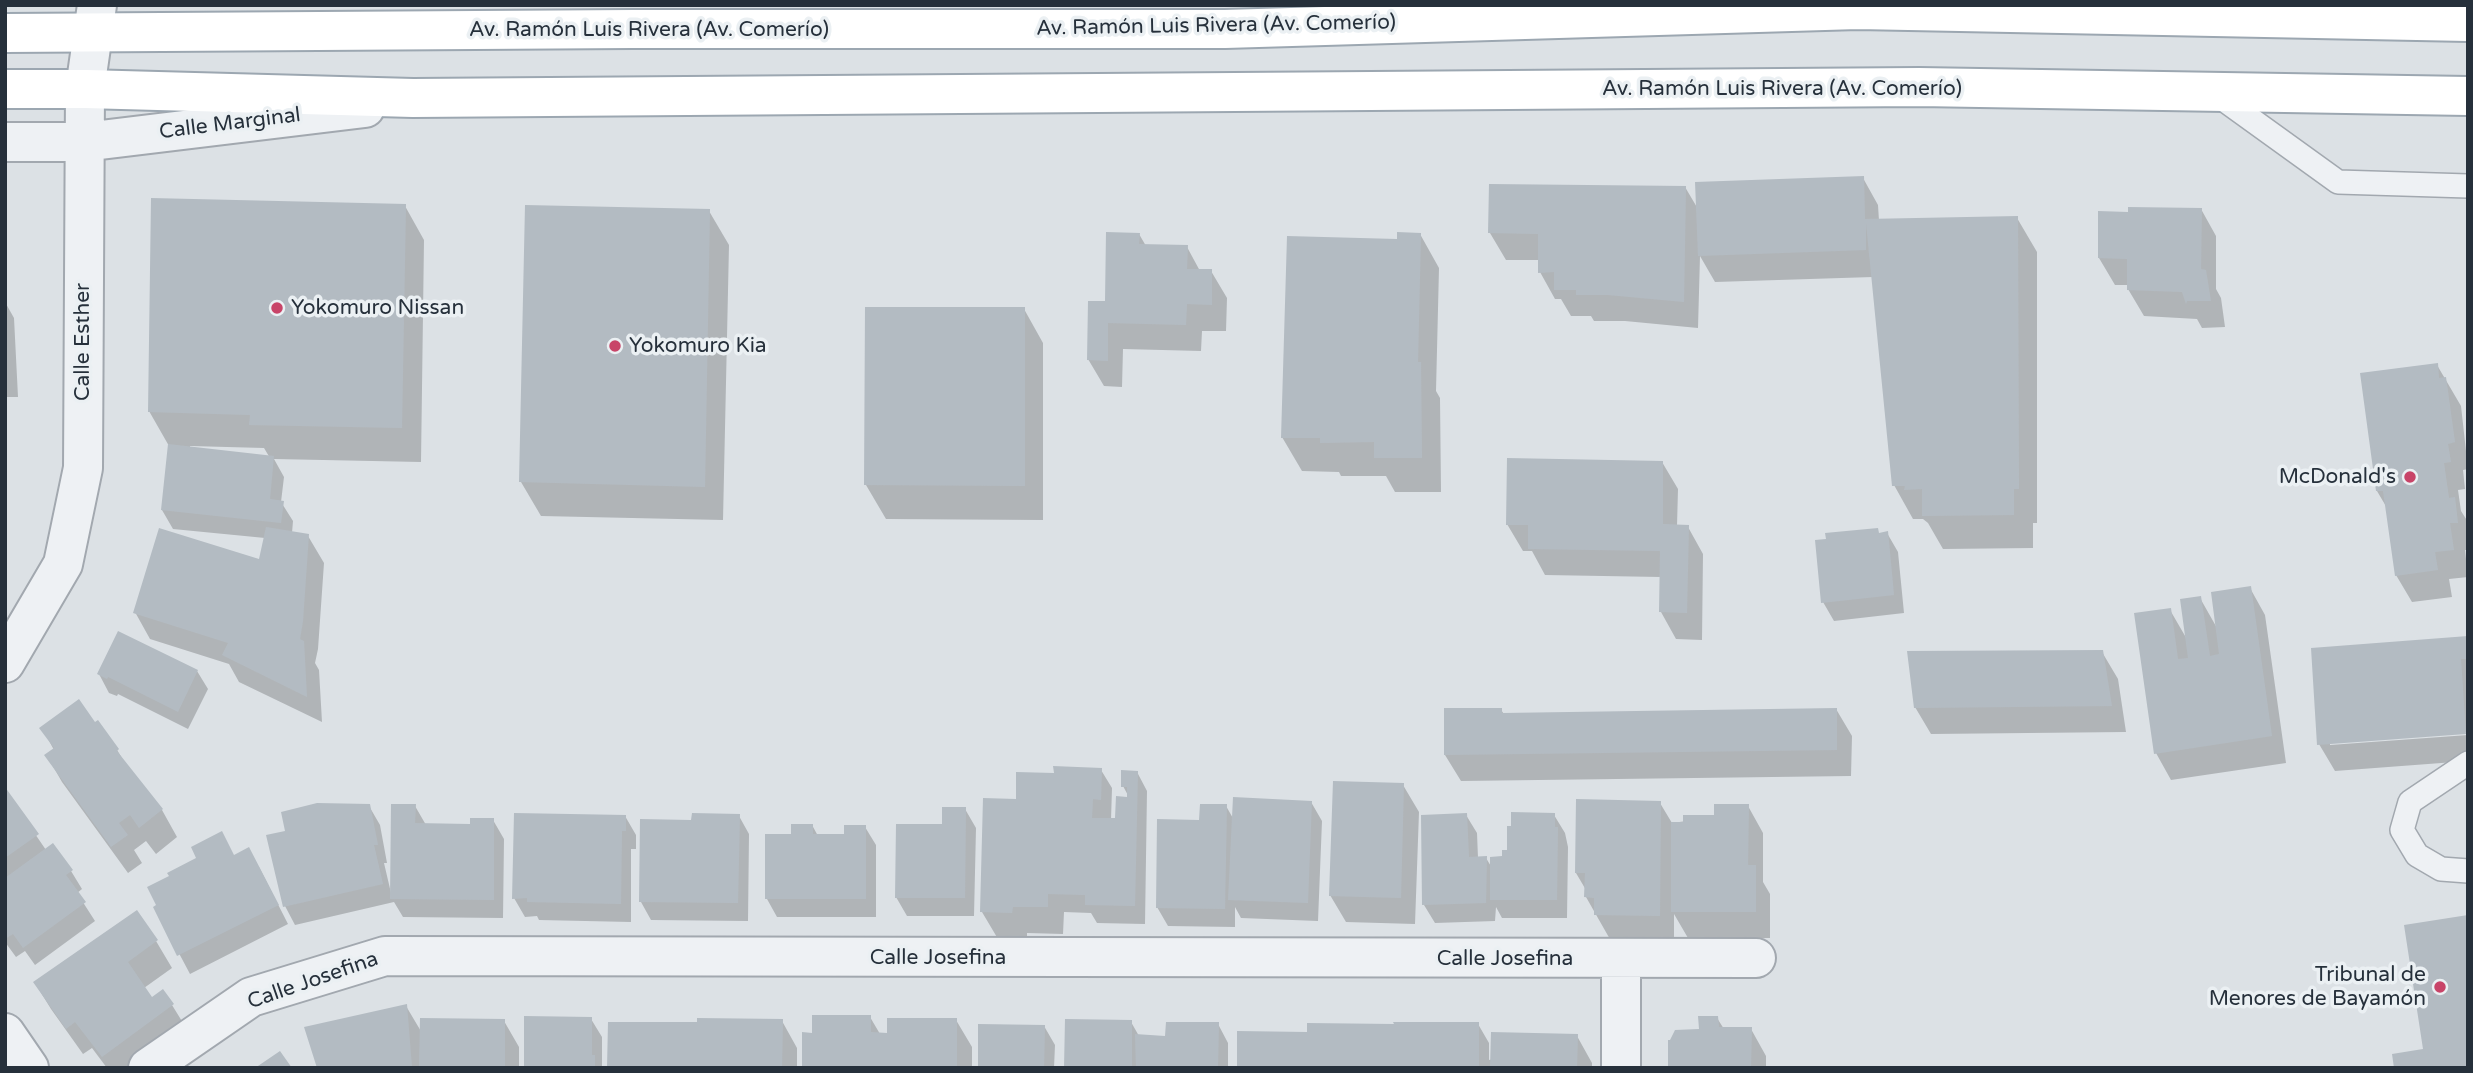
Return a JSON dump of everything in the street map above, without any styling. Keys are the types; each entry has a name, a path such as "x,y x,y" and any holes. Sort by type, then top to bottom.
{"main road":[{"name":"Av. Ramón Luis Rivera (Av. Comerío)","path":"5,33 95,19 618,29 1225,29 1858,7 2468,22"},
{"name":"Av. Ramón Luis Rivera (Av. Comerío)","path":"5,89 454,98 1919,87 2468,96"}],"street":[{"name":"Calle Esther","path":"5,663 63,564 83,468 83,142 85,89 95,19"},
{"name":"Calle Marginal","path":"5,142 83,142 454,98"},
{"name":"Calle Josefina","path":"148,1068 251,997 385,956 1756,958"},
{"path":"1620,1068 1621,959"},
{"path":"5,1033 29,1068"}],"lane":[{"path":"2214,93 2338,182 2468,186"},
{"path":"2468,763 2410,802 2402,830 2417,855 2441,869 2468,871"}],"building":[{"path":"1864,176 1865,219 2018,216 2019,489 2014,489 2014,515 1922,516 1922,489 1904,490 1905,486 1892,486 1866,223 1866,250 1698,256 1695,182"},
{"path":"1489,184 1686,186 1684,302 1576,295 1576,290 1554,290 1554,272 1538,273 1538,234 1488,233"},
{"name":"Yokomuro Nissan","path":"151,198 406,204 402,428 249,425 250,415 148,412"},
{"name":"Yokomuro Kia","path":"525,205 710,209 705,487 519,482"},
{"path":"2128,207 2202,208 2201,269 2206,270 2211,301 2187,301 2186,304 2182,292 2127,290 2127,259 2098,258 2098,211 2128,212"},
{"path":"1106,232 1140,233 1139,244 1188,245 1187,269 1212,269 1212,305 1187,304 1186,325 1108,323 1108,361 1087,360 1088,301 1105,301"},
{"path":"1397,232 1421,233 1418,362 1421,362 1422,458 1374,458 1374,442 1320,443 1320,438 1281,438 1287,236 1397,239"},
{"path":"865,307 1025,307 1025,486 864,485"},
{"name":"McDonald's","path":"2438,363 2439,378 2446,377 2455,442 2448,444 2451,462 2444,463 2449,498 2455,497 2458,523 2450,523 2454,550 2435,552 2438,570 2395,576 2383,491 2376,491 2360,373"},
{"path":"168,444 274,456 270,499 284,501 281,523 161,510"},
{"path":"1507,458 1663,461 1663,524 1689,525 1687,613 1659,612 1660,551 1528,549 1528,525 1506,525"},
{"path":"266,527 309,534 300,639 304,641 307,697 222,655 228,643 133,613 159,528 259,559"},
{"path":"1878,528 1879,533 1888,531 1894,595 1821,603 1815,540 1826,539 1825,533"},
{"path":"2251,586 2272,736 2154,754 2134,613 2171,608 2178,659 2188,658 2180,599 2201,596 2210,656 2219,654 2211,592"},
{"path":"118,631 198,670 178,712 97,674"},
{"path":"2468,636 2468,659 2461,659 2466,734 2317,745 2311,648"},
{"path":"2103,650 2112,706 1914,708 1907,651"},
{"path":"79,699 95,722 98,720 119,749 117,751 163,809 139,828 130,815 119,823 128,835 111,847 44,755 54,748 39,728"},
{"path":"1444,708 1502,708 1502,713 1837,708 1837,750 1444,755"},
{"path":"1053,766 1102,768 1101,800 1093,799 1092,818 1115,818 1116,796 1127,797 1127,787 1121,787 1121,770 1138,771 1135,906 1085,905 1085,895 1048,894 1048,907 1013,907 1012,913 980,912 983,798 1016,799 1016,772 1054,773"},
{"path":"1333,781 1404,783 1401,898 1329,896"},
{"path":"5,787 39,834 5,858"},
{"path":"1233,797 1312,801 1308,903 1228,900"},
{"path":"1576,799 1661,801 1660,916 1594,915 1594,898 1584,897 1585,873 1575,873"},
{"path":"317,803 370,804 378,845 374,845 383,884 283,907 266,835 285,831 281,812"},
{"path":"391,804 416,804 415,823 470,824 470,818 494,818 494,900 390,899"},
{"path":"1200,804 1227,804 1225,909 1156,908 1157,819 1199,820"},
{"path":"1714,804 1749,804 1748,865 1756,865 1756,912 1671,912 1671,822 1683,822 1683,815 1714,815"},
{"path":"942,807 966,807 965,898 895,898 896,824 942,824"},
{"path":"1511,812 1555,813 1555,827 1558,827 1557,900 1490,900 1490,857 1502,856 1502,850 1507,850 1507,826 1511,826"},
{"path":"514,813 626,815 626,831 622,831 621,904 527,902 527,898 512,899"},
{"path":"692,813 740,814 738,903 639,902 640,819 691,820"},
{"path":"1467,813 1469,857 1487,856 1486,903 1422,905 1421,815"},
{"path":"791,824 813,824 813,834 844,834 844,825 866,825 866,899 765,899 765,834 791,834"},
{"path":"222,831 234,855 249,847 279,905 177,956 153,907 156,905 147,887 196,858 191,847"},
{"path":"53,843 73,870 66,875 86,902 23,948 13,934 5,939 5,878"},
{"path":"137,910 158,940 128,962 152,997 163,989 174,1004 102,1057 75,1022 66,1029 33,982"},
{"name":"Tribunal de Menores de Bayamón","path":"2468,915 2468,1068 2394,1068 2392,1054 2423,1049 2404,925"},
{"path":"407,1004 412,1068 317,1068 304,1027"},
{"path":"812,1015 871,1015 871,1032 887,1033 887,1018 957,1018 957,1068 802,1068 802,1032 812,1033"},
{"path":"524,1016 592,1017 592,1055 595,1055 595,1068 524,1068"},
{"path":"1698,1016 1718,1016 1719,1027 1752,1027 1751,1068 1668,1068 1668,1040 1675,1030 1699,1029"},
{"path":"420,1018 505,1019 505,1068 419,1068"},
{"path":"697,1018 783,1019 782,1068 607,1068 608,1022 697,1022"},
{"path":"1065,1019 1132,1020 1132,1068 1064,1068"},
{"path":"1166,1022 1219,1022 1218,1067 1136,1068 1135,1034 1165,1036"},
{"path":"1393,1022 1479,1022 1479,1068 1237,1068 1237,1031 1307,1032 1307,1023 1394,1024"},
{"path":"978,1024 1045,1025 1044,1068 978,1068"},
{"path":"1491,1032 1578,1034 1577,1068 1490,1068"},
{"path":"280,1051 292,1068 255,1068"}],"place":[{"name":"Yokomuro Nissan","path":"277,308"},
{"name":"Yokomuro Kia","path":"615,346"},
{"name":"McDonald's","path":"2410,477"},
{"name":"Tribunal de Menores de Bayamón","path":"2440,987"}]}
